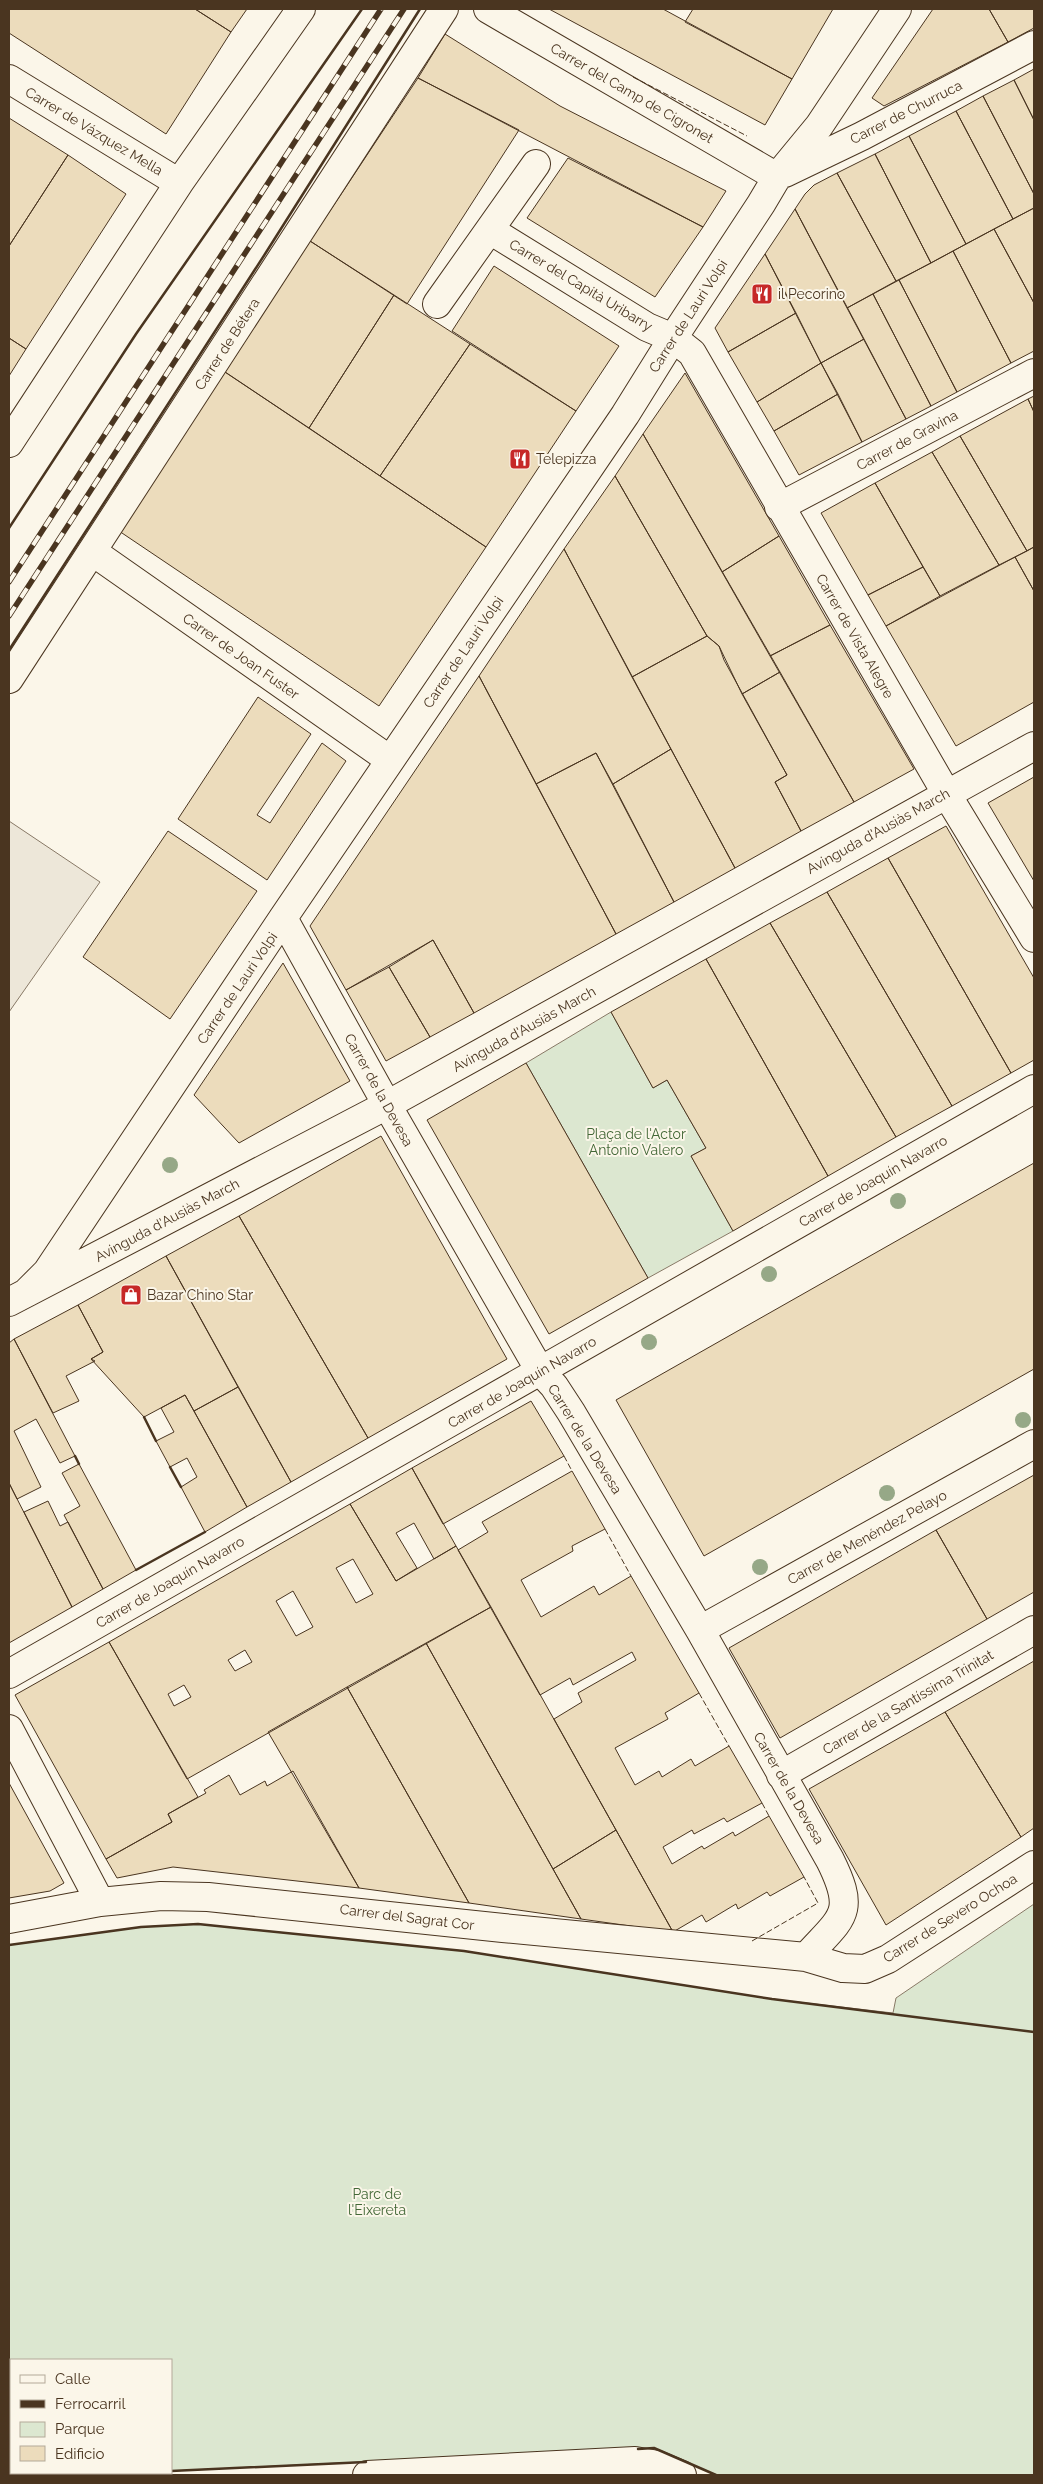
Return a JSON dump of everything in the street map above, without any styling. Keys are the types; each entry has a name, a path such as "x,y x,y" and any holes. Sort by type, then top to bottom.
{"street":[{"path":"9,442 179,183 301,9"},
{"name":"Carrer de Bétera","path":"9,679 444,9"},
{"name":"Carrer del Camp de Cigronet","path":"488,9 777,177"},
{"name":"Carrer de Lauri Volpi","path":"14,1292 47,1272 283,918 625,414 777,177 818,126 897,9"},
{"name":"Carrer de Churruca","path":"777,177 862,136 1034,45"},
{"name":"Carrer de Vázquez Mella","path":"9,79 179,183"},
{"path":"437,304 536,164"},
{"name":"Carrer del Capità Uribarry","path":"490,230 647,326 672,338"},
{"name":"Carrer de Vista Alegre","path":"672,338 692,353 779,507 946,793 1034,938"},
{"name":"Carrer de Gravina","path":"779,507 1034,373"},
{"name":"Carrer de Joan Fuster","path":"93,552 390,760"},
{"name":"Avinguda d'Ausiàs March","path":"14,1292 387,1105 946,793 1034,746"},
{"name":"Carrer de la Devesa","path":"283,918 387,1105 540,1371 554,1386 571,1412 700,1630 841,1881 846,1902 840,1920 806,1957"},
{"name":"Carrer de Joaquín Navarro","path":"9,1674 1034,1089"},
{"name":"Carrer de Menéndez Pelayo","path":"700,1630 1034,1444"},
{"name":"Carrer de la Santíssima Trinitat","path":"782,1775 1034,1630"},
{"path":"9,1729 100,1902"},
{"name":"Carrer de Severo Ochoa","path":"806,1957 843,1968 865,1969 888,1959 1034,1865"},
{"name":"Carrer del Sagrat Cor","path":"9,1919 100,1902 161,1896 208,1897 806,1957"},
{"path":"367,2475 634,2461 658,2465 682,2475"}],"green space":[{"name":"Plaça de l'Actor Antonio Valero","path":"611,1012 653,1088 667,1080 706,1148 691,1156 733,1231 648,1278 526,1063"},
{"name":"Parc de l'Eixereta","path":"1034,1904 1034,2475 716,2475 654,2448 172,2471 172,2359 10,2359 10,2474 68,2474 9,2475 9,1945 141,1927 198,1924 464,1951 772,1999 893,2013 896,1998"}],"shaded area":[{"path":"9,821 100,882 9,1012"}],"building":[{"path":"9,9 195,9 231,32 166,134 9,33"},
{"path":"195,9 247,9 231,32"},
{"path":"549,9 663,9 792,79 765,125"},
{"path":"693,9 833,9 792,79 685,22"},
{"path":"933,9 989,9 1008,42 884,106 872,98"},
{"path":"989,9 1034,9 1034,28 1008,42"},
{"path":"445,34 560,106 726,191 703,227 418,78"},
{"path":"1034,69 1034,120 1014,80"},
{"path":"418,78 519,130 407,304 310,241"},
{"path":"1014,80 1034,120 1034,194 983,96"},
{"path":"983,96 1034,194 1034,208 1013,219 956,111"},
{"path":"956,111 1013,219 966,244 909,136"},
{"path":"9,118 68,155 9,246"},
{"path":"909,136 966,244 931,263 875,154"},
{"path":"875,154 931,263 896,281 837,173"},
{"path":"68,155 126,194 26,349 9,338 9,246"},
{"path":"568,158 703,227 655,297 527,218"},
{"path":"837,173 896,281 847,308 795,209 814,185"},
{"path":"1034,208 1034,303 994,229"},
{"path":"795,209 864,339 821,363 765,254"},
{"path":"994,229 1034,303 1034,351 1011,363 953,251"},
{"path":"310,241 394,295 309,428 225,372"},
{"path":"953,251 1011,363 957,392 899,280"},
{"name":"il Pecorino","path":"765,254 796,313 728,352 715,328"},
{"path":"494,266 619,346 576,411 452,331"},
{"path":"899,280 957,392 931,406 873,294"},
{"path":"873,294 931,406 906,419 847,308"},
{"path":"394,295 470,344 380,476 309,428"},
{"path":"796,313 821,363 757,402 728,352"},
{"path":"9,338 26,349 9,376"},
{"path":"864,339 906,419 862,442 821,363"},
{"path":"470,344 576,411 486,547 380,476"},
{"path":"821,363 838,394 774,431 757,402"},
{"path":"225,372 486,547 379,706 119,531"},
{"path":"685,373 779,536 722,572 643,434"},
{"path":"838,394 862,442 799,475 774,431"},
{"path":"1034,396 1034,412 1028,399"},
{"path":"1028,399 1034,412 1034,547 1027,551 960,436"},
{"path":"643,434 780,672 742,694 719,646 707,636 615,476"},
{"path":"960,436 1027,551 999,565 932,452"},
{"path":"932,452 999,565 940,596 875,483"},
{"path":"615,476 707,636 632,677 564,549"},
{"path":"875,483 923,567 868,595 821,513"},
{"path":"779,536 830,625 770,656 722,572"},
{"path":"1034,547 1034,591 1015,557"},
{"path":"564,549 671,749 613,784 596,753 536,784 479,676"},
{"path":"1015,557 1034,591 1034,702 956,746 886,626"},
{"path":"923,567 940,596 886,626 868,595"},
{"path":"830,625 914,769 854,802 770,656"},
{"path":"707,636 719,646 724,660 787,775 775,782 801,831 735,868 632,677"},
{"path":"780,672 854,802 801,831 775,782 787,775 742,694"},
{"path":"479,676 616,934 474,1013 433,940 346,990 310,926"},
{"path":"258,697 311,734 257,815 270,823 322,743 346,761 267,880 178,819"},
{"path":"671,749 735,868 674,902 613,784"},
{"path":"596,753 674,902 616,934 536,784"},
{"path":"1034,777 1034,881 988,803"},
{"path":"946,826 1034,978 1034,1060 1011,1073 888,858"},
{"path":"168,831 257,891 170,1019 83,957"},
{"path":"888,858 1011,1073 952,1106 827,892"},
{"path":"827,892 952,1106 896,1137 770,923"},
{"path":"770,923 896,1137 828,1176 706,959"},
{"path":"433,940 474,1013 430,1037 389,967"},
{"path":"706,959 828,1176 733,1231 691,1156 706,1148 667,1080 653,1088 611,1012"},
{"path":"283,963 350,1081 239,1143 194,1095"},
{"path":"389,967 430,1037 386,1061 346,990"},
{"path":"526,1063 648,1278 549,1334 427,1120"},
{"path":"381,1136 507,1359 368,1438 239,1216"},
{"path":"1034,1163 1034,1369 704,1556 616,1400"},
{"path":"239,1216 368,1438 291,1482 166,1256"},
{"path":"166,1256 238,1387 194,1411 185,1395 144,1417 91,1359 103,1352 78,1305"},
{"path":"78,1305 103,1352 91,1359 95,1361 66,1376 79,1401 53,1413 14,1339"},
{"path":"14,1339 75,1456 60,1463 36,1419 14,1431 41,1487 17,1499 9,1483 9,1343"},
{"path":"238,1387 291,1482 247,1507 194,1411"},
{"path":"185,1395 247,1507 205,1532 181,1487 197,1477 187,1458 170,1467 156,1441 174,1432 161,1408"},
{"path":"531,1401 564,1456 443,1524 412,1468"},
{"path":"79,1464 136,1570 103,1589 64,1515 80,1506 62,1473"},
{"path":"412,1468 456,1546 434,1559 414,1523 396,1533 417,1568 396,1581 350,1504"},
{"path":"572,1471 605,1529 572,1546 573,1551 521,1580 541,1617 594,1586 599,1595 631,1576 699,1693 665,1713 668,1719 615,1748 635,1785 659,1771 662,1777 691,1759 695,1766 729,1746 762,1803 727,1822 724,1818 694,1834 692,1830 663,1847 672,1864 702,1846 704,1849 733,1832 735,1836 769,1816 804,1877 770,1896 767,1892 738,1909 736,1904 706,1922 702,1915 673,1932 554,1719 582,1702 578,1693 636,1660 632,1652 573,1685 570,1678 540,1695 458,1550 488,1532 482,1522"},
{"path":"1034,1475 1034,1592 987,1619 936,1530"},
{"path":"9,1483 72,1607 9,1643"},
{"path":"48,1501 60,1526 68,1522 103,1589 72,1607 24,1512"},
{"path":"350,1504 396,1581 456,1546 491,1607 187,1779 109,1642","holes":["353,1559 373,1594 356,1603 336,1568","293,1591 313,1627 296,1636 276,1601","245,1650 252,1662 235,1671 228,1660","184,1685 191,1697 174,1706 168,1694"]},
{"path":"936,1530 987,1619 780,1738 729,1648"},
{"path":"491,1607 616,1830 553,1869 426,1643"},
{"path":"109,1642 198,1797 168,1814 172,1822 106,1859 15,1695"},
{"path":"426,1643 581,1919 469,1903 347,1687"},
{"path":"1034,1661 1034,1828 1021,1837 945,1712"},
{"path":"347,1687 469,1903 359,1888 268,1732"},
{"path":"945,1712 1021,1837 886,1925 809,1789"},
{"path":"293,1771 359,1888 173,1867 117,1878 106,1859 172,1822 168,1814 206,1793 204,1790 229,1775 240,1795 265,1781 267,1786"},
{"path":"9,1783 64,1883 50,1891 9,1898"},
{"path":"616,1830 673,1932 581,1919 553,1869"}],"railway":[{"path":"9,582 381,9"},
{"path":"9,616 404,9"}],"fence":[{"path":"633,77 747,136"},
{"path":"564,1456 572,1471"},
{"path":"605,1529 631,1576"},
{"path":"699,1693 729,1746"},
{"path":"762,1803 769,1816"},
{"path":"752,1941 818,1903 804,1877"}],"wall":[{"path":"9,528 136,334 362,9"},
{"path":"9,650 265,254 420,9"},
{"path":"144,1417 156,1441"},
{"path":"75,1456 79,1464"},
{"path":"170,1467 181,1487"},
{"path":"136,1570 205,1532"},
{"path":"9,1945 141,1927 198,1924 464,1951 772,1999 1034,2032"},
{"path":"638,2449 654,2448 716,2475"},
{"path":"172,2471 366,2462"},
{"path":"73,2475 100,2474"}],"place":[{"name":"il Pecorino","path":"762,294"},
{"name":"Telepizza","path":"520,459"},
{"name":"Bazar Chino Star","path":"131,1295"}]}
